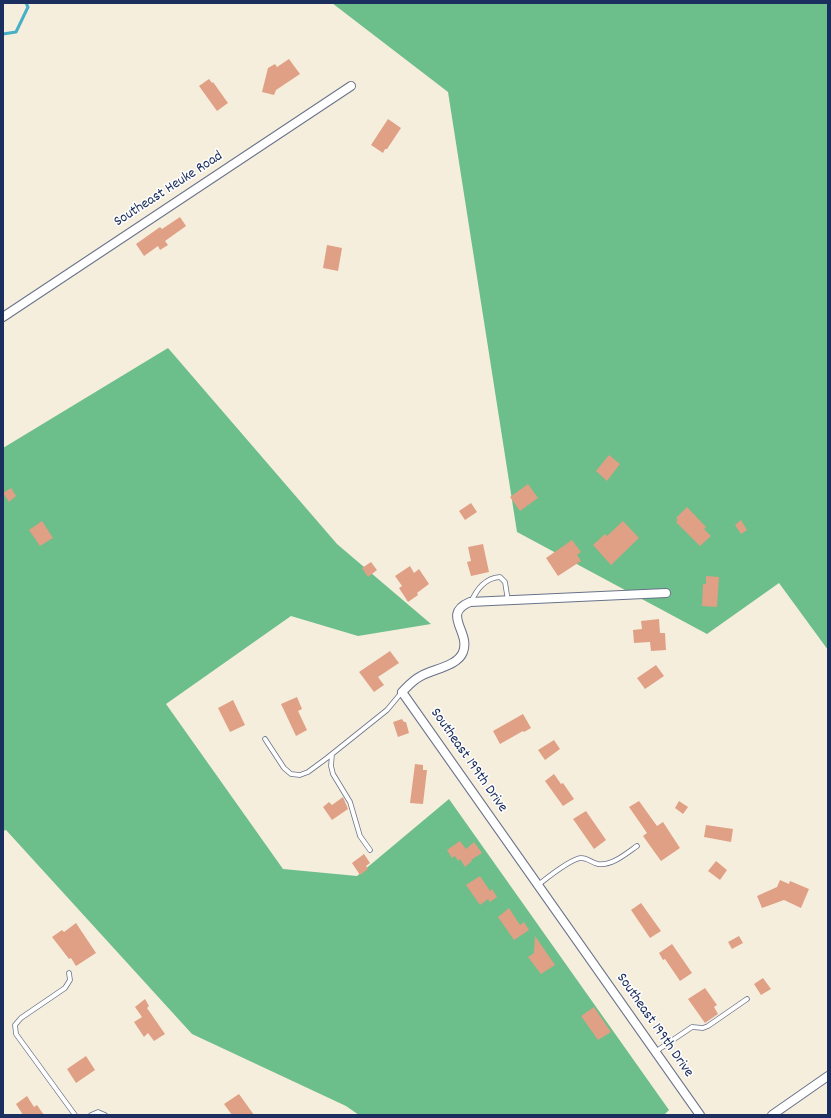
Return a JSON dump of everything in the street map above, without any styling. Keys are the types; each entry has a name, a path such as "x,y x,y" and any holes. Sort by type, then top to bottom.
{"street":[{"name":"Southeast Heuke Road","path":"3,317 351,86"},
{"path":"402,692 414,680 421,676 459,660 463,653 465,643 457,622 457,612 462,606 470,602 666,592"},
{"name":"Southeast 199th Drive","path":"402,692 700,1115"},
{"path":"772,1115 828,1076"}],"lane":[{"path":"470,602 481,585 491,578 500,577 505,582 508,601"},
{"path":"265,739 284,768 291,774 300,775 308,772 387,710 402,692"},
{"path":"332,754 331,766 333,774 350,802 360,836 370,850"},
{"path":"538,885 573,860 580,858 586,859 596,864 610,862 637,846"},
{"path":"69,973 70,980 65,988 21,1018 15,1025 16,1034 75,1115"},
{"path":"655,1052 692,1027 703,1028 708,1026 747,998"},
{"path":"91,1115 98,1112 105,1115"}],"green space":[{"path":"332,3 828,3 828,650 779,583 707,634 517,532 448,92"},
{"path":"168,348 337,544 431,624 358,636 291,616 166,704 283,869 357,876 449,799 669,1110 664,1115 359,1115 346,1106 192,1034 6,830 3,831 3,448"}],"building":[{"path":"289,59 300,74 276,90 274,95 262,92 268,68 275,64 277,67"},
{"path":"209,79 212,83 213,82 228,103 217,111 199,86"},
{"path":"388,119 401,128 383,153 371,145"},
{"path":"180,217 186,226 165,241 168,245 160,250 158,246 144,256 136,244 160,227 162,229"},
{"path":"327,245 342,248 338,271 323,268"},
{"path":"609,455 620,464 607,481 596,471"},
{"path":"528,484 538,498 520,511 510,497"},
{"path":"11,488 16,496 9,502 3,493"},
{"path":"471,503 477,512 465,520 459,511"},
{"path":"687,507 706,527 704,529 711,536 700,546 676,522 678,520 676,518"},
{"path":"741,520 747,530 741,534 735,525"},
{"path":"42,521 53,538 40,546 29,530"},
{"path":"623,521 639,538 611,565 593,545 605,534 607,536"},
{"path":"572,540 581,552 577,555 581,561 558,576 546,558"},
{"path":"483,544 489,572 471,576 467,562 471,561 468,547"},
{"path":"371,562 377,570 368,577 362,568"},
{"path":"410,566 414,573 419,569 429,584 408,602 399,588 402,586 395,576"},
{"path":"706,576 719,577 717,607 702,606 703,584 706,584"},
{"path":"659,619 660,633 665,633 666,650 651,651 650,642 634,643 633,630 642,629 641,621"},
{"path":"390,651 399,663 378,677 384,685 374,692 359,672"},
{"path":"656,665 664,676 645,689 637,678"},
{"path":"297,697 302,709 298,711 307,730 296,736 281,704"},
{"path":"233,700 245,725 230,732 218,708"},
{"path":"523,714 531,728 500,744 493,731"},
{"path":"402,719 406,722 409,733 398,737 393,722"},
{"path":"554,740 560,749 545,760 538,750"},
{"path":"415,764 423,765 423,770 427,770 423,804 410,803"},
{"path":"554,774 561,784 563,783 574,799 563,806 545,781"},
{"path":"343,797 348,809 332,820 323,807 329,802 332,805"},
{"path":"639,801 657,826 663,822 680,848 661,861 643,836 647,833 629,807"},
{"path":"679,801 688,807 683,814 675,808"},
{"path":"586,811 606,840 594,849 573,819"},
{"path":"706,825 733,829 731,842 704,837"},
{"path":"460,841 466,849 474,842 482,853 471,860 472,861 465,867 460,859 458,861 455,856 452,858 447,850"},
{"path":"364,854 370,863 366,866 368,869 360,875 352,863"},
{"path":"716,861 727,870 720,880 708,871"},
{"path":"480,876 490,891 492,889 497,897 490,902 488,899 480,905 466,885"},
{"path":"780,880 789,884 790,881 809,889 801,908 784,900 762,908 757,896 777,887"},
{"path":"641,903 661,931 650,938 631,910"},
{"path":"509,908 520,925 524,922 529,930 514,940 498,917"},
{"path":"76,923 96,953 76,966 71,958 69,959 52,937 62,930 64,932"},
{"path":"535,936 555,965 541,974 528,957 534,953"},
{"path":"739,936 743,943 732,949 728,942"},
{"path":"672,944 692,973 680,981 659,953"},
{"path":"763,978 771,989 761,995 754,984"},
{"path":"705,988 717,1005 714,1007 718,1014 705,1023 688,999"},
{"path":"145,999 149,1006 147,1008 165,1034 154,1041 148,1033 144,1037 134,1022 142,1017 135,1007"},
{"path":"594,1007 611,1032 598,1040 581,1016"},
{"path":"86,1056 95,1070 76,1083 67,1069"},
{"path":"239,1094 254,1115 232,1115 224,1104"},
{"path":"27,1096 34,1107 37,1105 44,1115 23,1115 16,1104"}],"waterway":[{"path":"3,34 16,32 28,7 26,3"}]}
